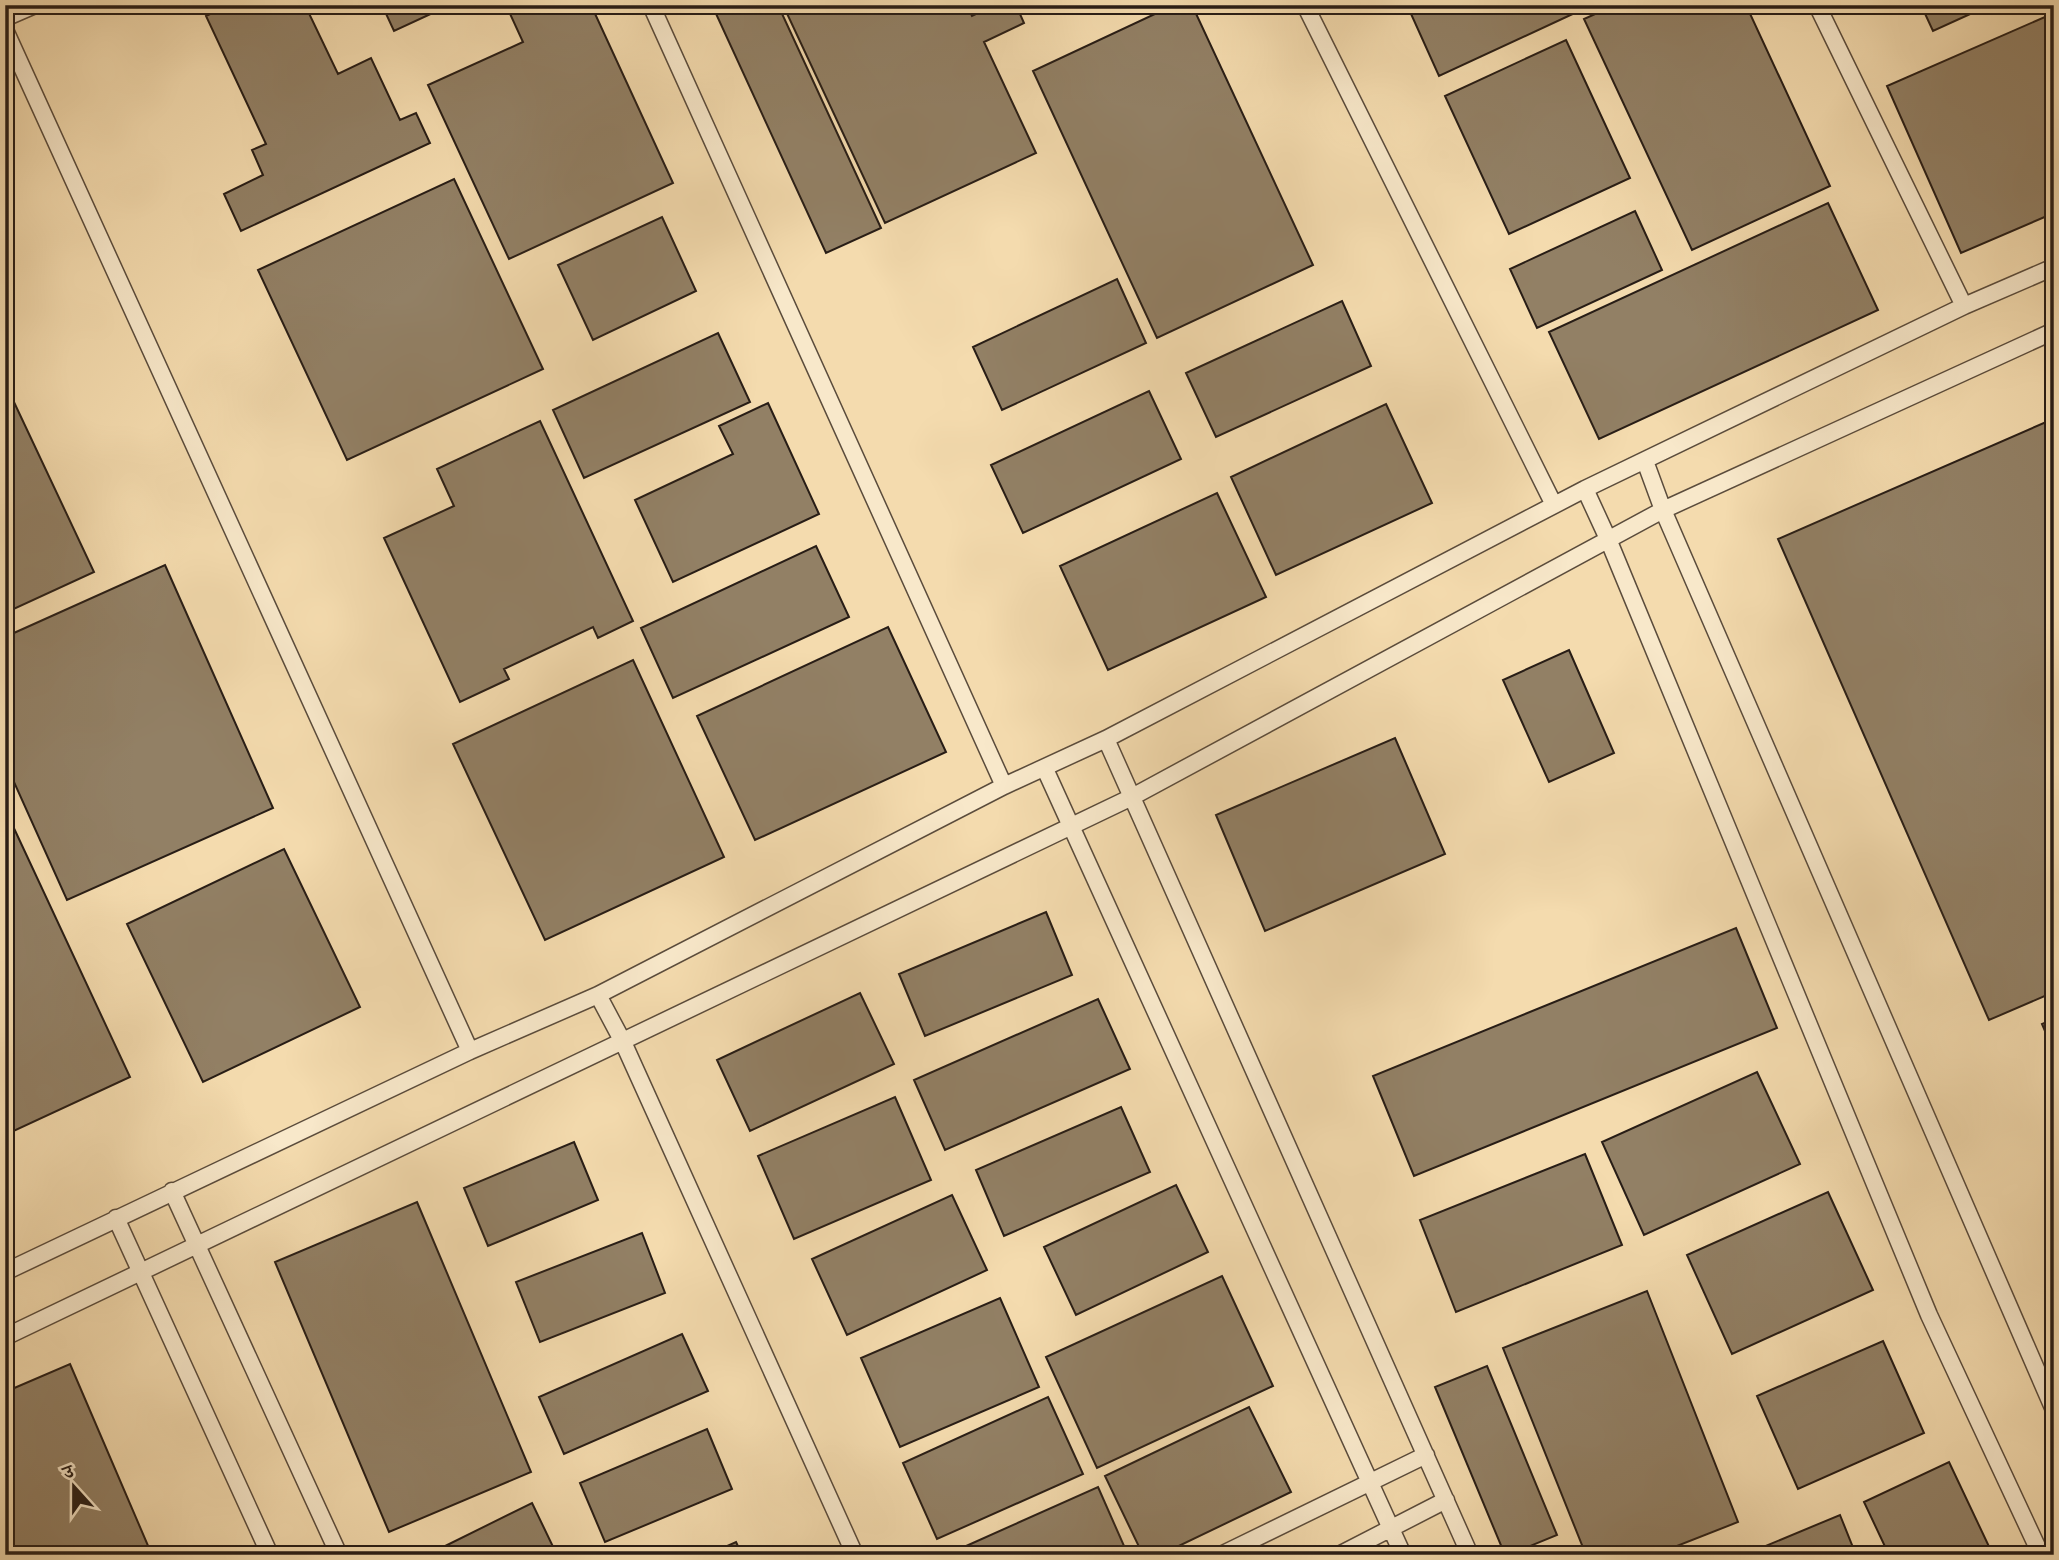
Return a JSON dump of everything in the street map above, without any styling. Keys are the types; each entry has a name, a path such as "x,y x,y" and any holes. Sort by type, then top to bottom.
{"lane":[{"path":"5,18 35,5"},
{"path":"651,5 1004,786"},
{"path":"1305,5 1554,505"},
{"path":"1817,5 1964,306"},
{"path":"5,30 470,1051"},
{"path":"5,1272 470,1051 598,995 1004,786 1105,739 1585,489 1964,306 2054,267"},
{"path":"5,1337 1132,797 1663,510 2054,331"},
{"path":"1645,461 1663,510 2054,1410"},
{"path":"1585,489 1929,1315 2041,1555"},
{"path":"1105,739 1470,1555"},
{"path":"1045,769 1403,1555"},
{"path":"598,995 623,1042 855,1555"},
{"path":"172,1191 339,1555"},
{"path":"116,1218 271,1555"},
{"path":"1221,1555 1426,1455"},
{"path":"1339,1555 1446,1500"}],"building":[{"path":"228,5 305,5 338,74 371,58 400,120 416,113 430,143 241,231 224,194 263,175 252,150 266,144 206,16"},
{"path":"382,5 450,5 394,31"},
{"path":"506,5 591,5 673,183 509,259 428,85 523,42"},
{"path":"712,5 778,5 881,228 826,253"},
{"path":"783,5 967,5 972,16 995,5 1016,5 1024,23 984,42 1036,153 885,223"},
{"path":"1027,5 1045,5 1030,12"},
{"path":"1174,5 1192,5 1313,265 1157,338 1033,71"},
{"path":"1407,5 1592,5 1439,76"},
{"path":"1615,5 1746,5 1830,186 1692,250 1584,19"},
{"path":"1921,5 1990,5 1933,31"},
{"path":"2054,13 2054,213 1961,253 1887,86"},
{"path":"1566,40 1630,178 1509,234 1445,96"},
{"path":"454,179 543,369 347,460 258,270"},
{"path":"1828,203 1878,310 1599,439 1549,332"},
{"path":"1635,211 1662,270 1537,328 1510,269"},
{"path":"662,217 696,291 593,340 558,265"},
{"path":"1117,279 1146,343 1002,410 973,347"},
{"path":"1342,301 1371,366 1216,437 1186,373"},
{"path":"718,333 750,402 584,478 553,410"},
{"path":"5,383 94,572 5,613"},
{"path":"1149,391 1181,459 1023,533 991,465"},
{"path":"768,403 819,514 673,582 635,500 733,454 719,426"},
{"path":"1386,404 1432,503 1276,575 1231,477"},
{"path":"2053,419 2054,992 1989,1020 1778,539"},
{"path":"540,421 633,621 598,638 593,627 504,669 509,679 460,702 384,538 454,506 437,469"},
{"path":"1217,493 1266,597 1108,670 1060,566"},
{"path":"816,546 849,617 673,698 641,628"},
{"path":"165,565 273,808 67,900 5,762 5,637"},
{"path":"888,627 946,752 755,840 697,716"},
{"path":"1569,650 1614,753 1549,782 1503,680"},
{"path":"633,660 724,857 545,940 453,744"},
{"path":"1395,738 1445,854 1265,931 1216,815"},
{"path":"5,809 130,1077 5,1135"},
{"path":"284,849 360,1007 203,1082 127,924"},
{"path":"1046,912 1072,975 925,1036 899,974"},
{"path":"1736,928 1777,1028 1414,1176 1373,1076"},
{"path":"860,993 894,1064 750,1131 717,1060"},
{"path":"1098,999 1130,1069 945,1150 914,1080"},
{"path":"2054,1019 2054,1052 2042,1024"},
{"path":"1757,1072 1800,1164 1644,1235 1602,1142"},
{"path":"895,1097 931,1180 794,1239 758,1156"},
{"path":"1121,1107 1150,1172 1004,1236 976,1170"},
{"path":"574,1142 598,1200 488,1246 464,1188"},
{"path":"1585,1154 1622,1245 1456,1312 1420,1220"},
{"path":"1176,1185 1208,1252 1076,1315 1044,1247"},
{"path":"1828,1192 1873,1290 1732,1354 1687,1255"},
{"path":"952,1195 987,1270 847,1335 812,1259"},
{"path":"417,1202 531,1472 389,1532 275,1262"},
{"path":"642,1233 665,1293 540,1342 516,1282"},
{"path":"1222,1276 1273,1386 1097,1468 1046,1357"},
{"path":"1647,1291 1738,1522 1654,1555 1586,1555 1503,1348"},
{"path":"1000,1298 1039,1387 900,1447 861,1358"},
{"path":"682,1334 708,1391 564,1454 539,1397"},
{"path":"1883,1341 1924,1433 1798,1489 1757,1396"},
{"path":"70,1364 152,1555 5,1555 5,1392"},
{"path":"1487,1366 1557,1535 1508,1555 1505,1555 1435,1387"},
{"path":"1048,1397 1083,1474 937,1539 903,1463"},
{"path":"1249,1407 1291,1492 1160,1555 1143,1555 1105,1476"},
{"path":"707,1429 732,1489 605,1542 580,1483"},
{"path":"1949,1462 1993,1555 1889,1555 1864,1502"},
{"path":"1098,1487 1128,1555 946,1555"},
{"path":"532,1503 557,1555 427,1555"},
{"path":"1840,1515 1856,1555 1744,1555"},
{"path":"736,1542 742,1555 707,1555"}]}
